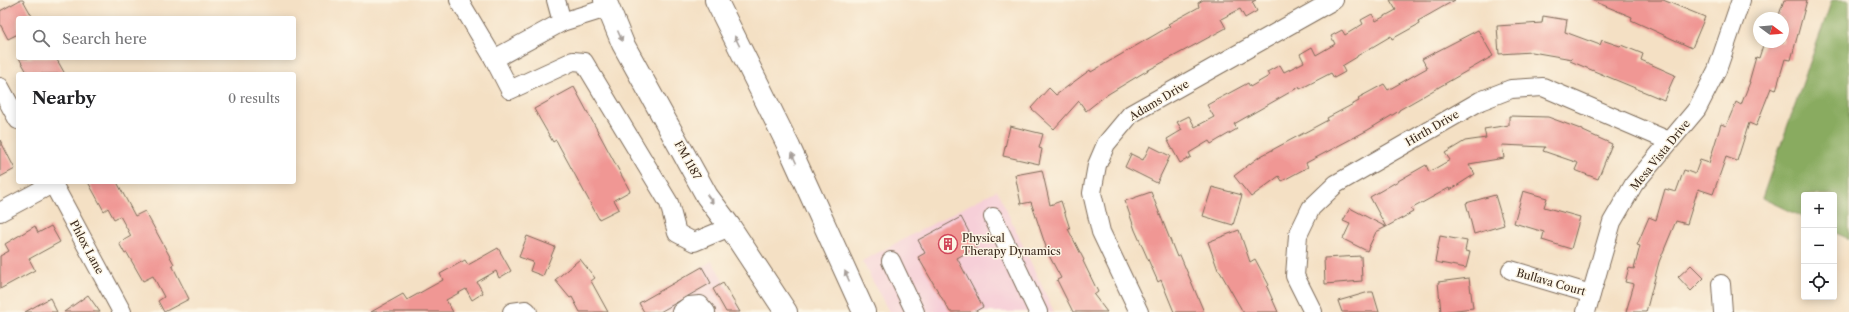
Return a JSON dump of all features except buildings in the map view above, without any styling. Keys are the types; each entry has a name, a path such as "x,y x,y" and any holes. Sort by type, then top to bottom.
{"main road":[{"path":"716,0 789,147 864,312"},
{"name":"FM 1187","path":"606,4 623,44 707,196 730,227 786,312"}],"street":[{"path":"459,0 494,59 510,90 573,61 584,62 669,203 677,233 694,242 730,227"},
{"path":"556,0 562,22"},
{"name":"Adams Drive","path":"1139,312 1101,232 1092,193 1097,165 1106,144 1130,114 1334,0"},
{"name":"Mesa Vista Drive","path":"1586,312 1612,222 1634,184 1669,141 1698,109 1717,70 1741,0"},
{"path":"494,59 562,22 606,4"},
{"path":"0,87 16,116"},
{"name":"Hirth Drive","path":"1313,312 1295,276 1298,235 1311,208 1336,184 1480,101 1511,89 1543,87 1669,141"},
{"path":"0,212 50,184"},
{"name":"Phlox Lane","path":"53,184 122,312"},
{"path":"993,217 1038,312"},
{"path":"891,261 915,312"},
{"name":"Bullava Court","path":"1511,270 1591,294"},
{"path":"1721,284 1724,312"},
{"path":"681,312 689,306 700,305 706,312"}],"shaded area":[{"path":"997,190 1054,312 889,312 862,261"},
{"path":"712,261 742,312 645,312 640,302"}],"green space":[{"path":"1832,0 1849,0 1849,239 1837,233 1837,192 1801,192 1801,217 1762,198"}],"place":[{"name":"Physical Therapy Dynamics","path":"948,244"}]}
